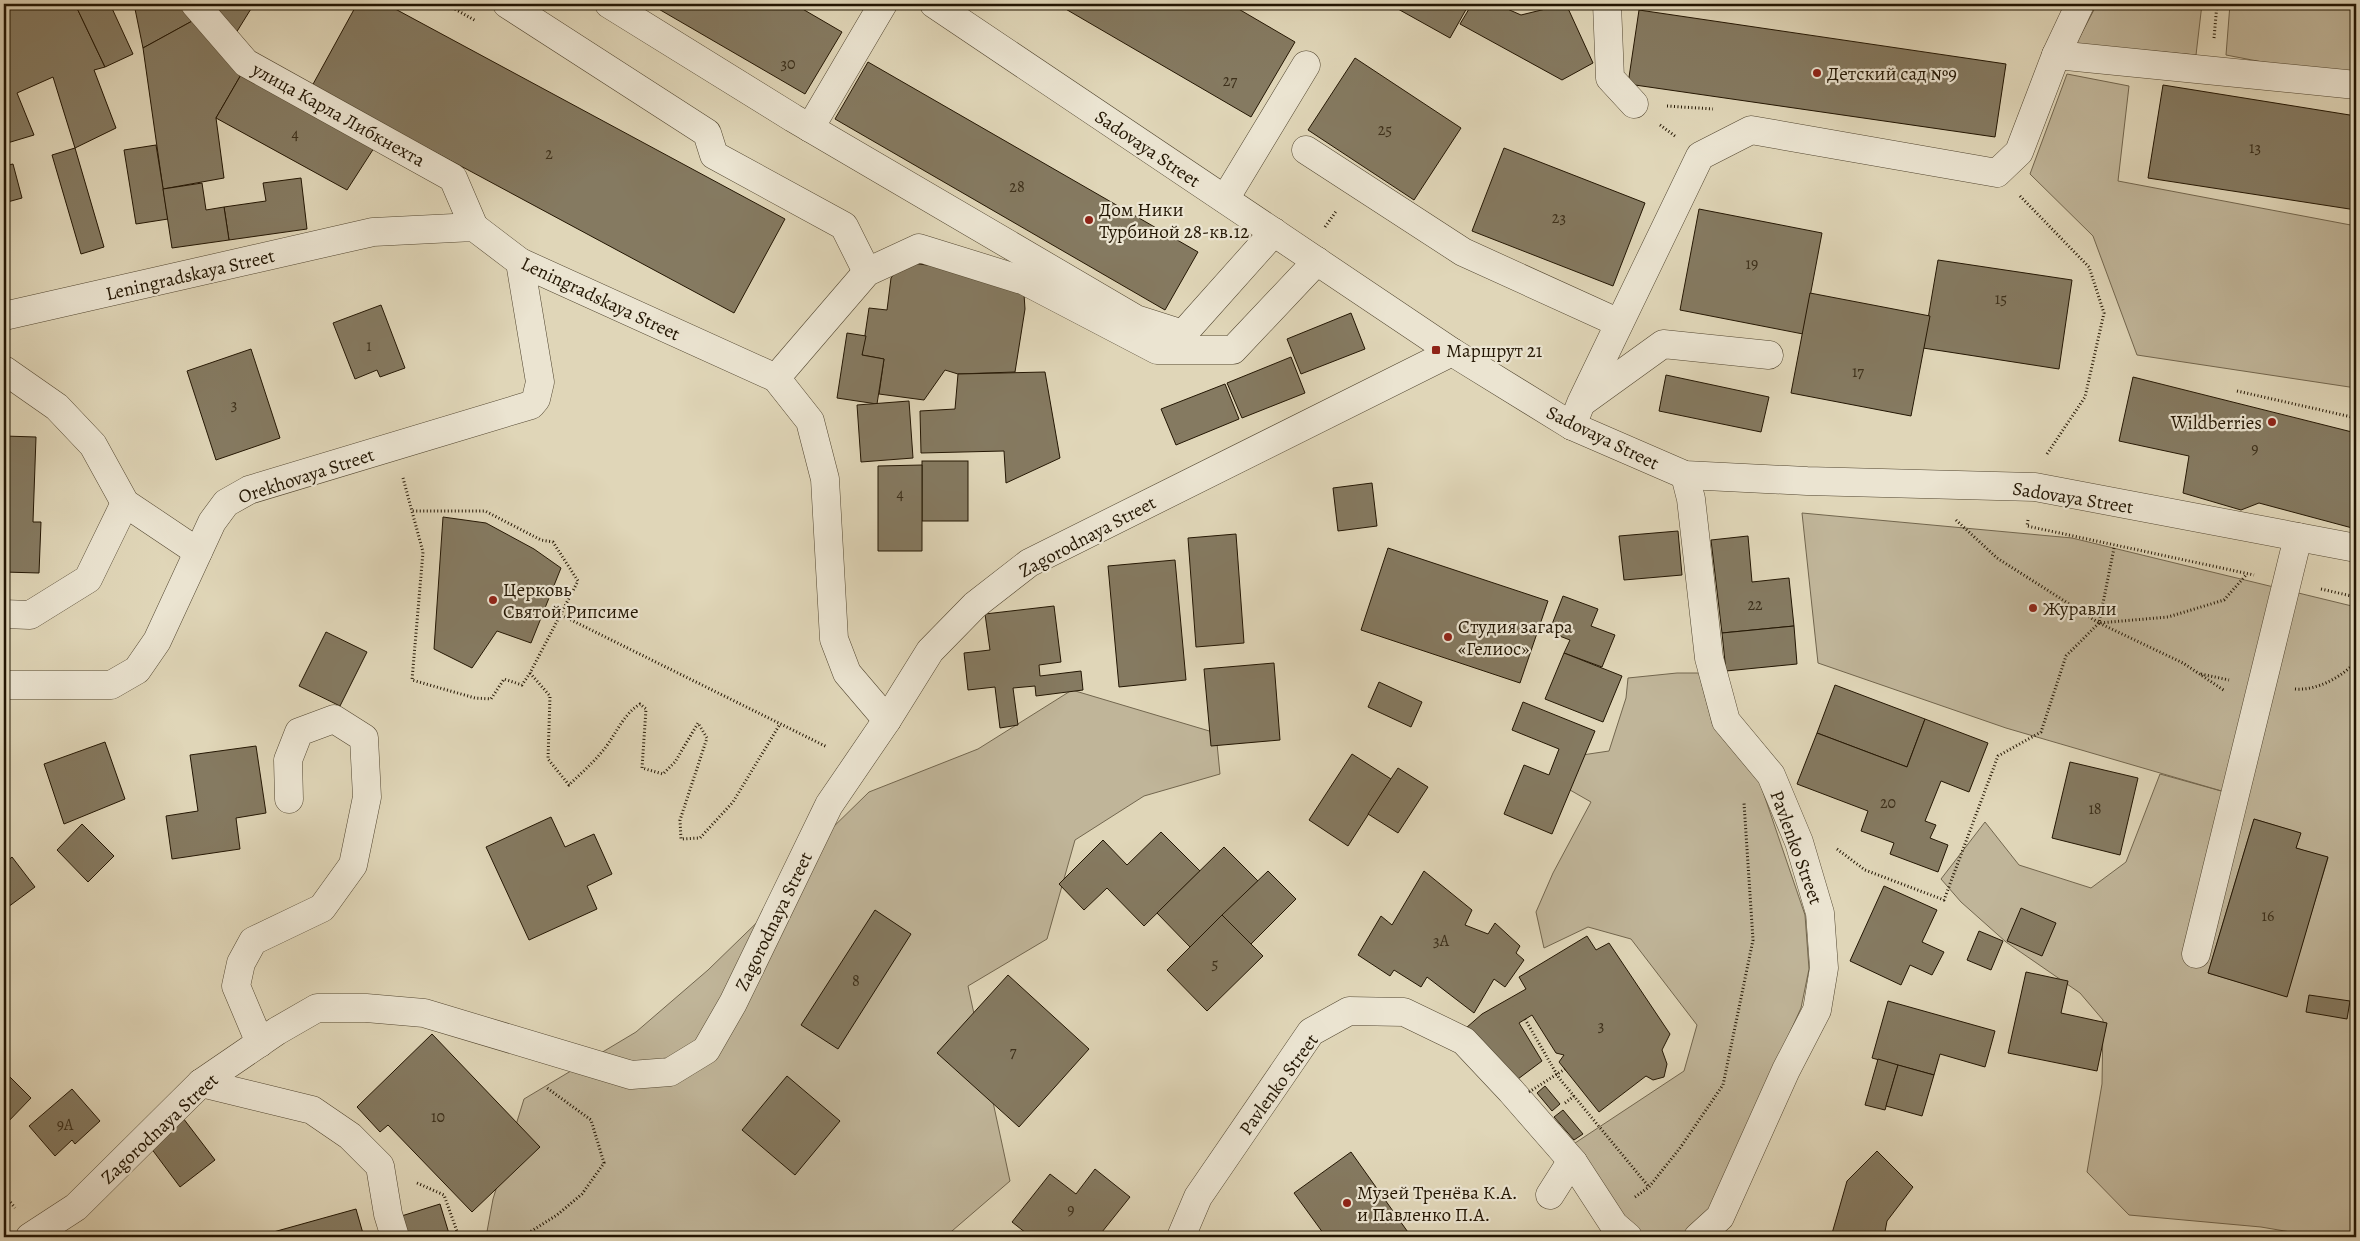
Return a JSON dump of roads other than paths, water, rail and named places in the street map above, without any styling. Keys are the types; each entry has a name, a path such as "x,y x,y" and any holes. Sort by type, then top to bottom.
{"street":[{"name":"улица Карла Либкнехта","path":"195,4 246,64 453,178 474,227"},
{"path":"507,4 706,133 714,155 844,226 866,272"},
{"path":"609,4 810,128 1136,319 1183,334 1274,232"},
{"path":"810,128 883,4"},
{"name":"Sadovaya Street","path":"934,4 1452,352 1577,414 1685,475 1807,482 2035,487 2356,548"},
{"path":"1607,4 1610,78 1634,104"},
{"path":"1577,414 1700,156 1751,130 1997,173 2019,152 2056,55 2080,4"},
{"path":"2056,55 2356,86"},
{"path":"1225,199 1306,65"},
{"path":"1306,150 1463,252 1619,323"},
{"name":"Leningradskaya Street","path":"4,316 373,232 474,227 520,262 776,378 810,421 825,479 834,639 847,673 887,720"},
{"path":"776,378 866,272 919,248 1025,281 1158,350 1233,350 1311,258"},
{"name":"Orekhovaya Street","path":"4,685 111,686 137,670 157,641 212,522 226,503 248,490 531,405 536,399 540,382 520,262"},
{"path":"1577,414 1663,344 1769,355"},
{"name":"Zagorodnaya Street","path":"30,1237 76,1207 201,1084 260,1043 317,1008 424,1013 631,1075 670,1072 706,1050 733,1003 829,805 887,720 930,651 974,605 1029,563 1452,352"},
{"path":"4,370 57,407 93,445 125,503 198,552"},
{"name":"Pavlenko Street","path":"1685,475 1691,499 1709,658 1726,722 1771,775 1799,842 1820,913 1824,968 1817,1010 1786,1070 1720,1217 1698,1237"},
{"path":"4,614 30,614 88,579 125,503"},
{"path":"2196,954 2298,537"},
{"path":"260,1043 236,986 241,963 253,941 322,908 353,865 367,797 364,738 334,719 299,732 288,760 289,799"},
{"name":"Pavlenko Street","path":"1181,1237 1198,1197 1311,1032 1350,1011 1404,1012 1464,1041 1573,1162 1614,1213 1628,1237"},
{"path":"201,1084 312,1110 350,1136 380,1166 388,1214 395,1237"},
{"path":"1550,1195 1569,1165 1573,1162"}],"place":[{"name":"Детский сад №9","path":"1817,73"},
{"name":"Дом Ники Турбиной 28-кв.12","path":"1089,220"},
{"name":"Маршрут 21","path":"1436,350"},
{"name":"Wildberries","path":"2272,422"},
{"name":"Церковь Святой Рипсиме","path":"493,600"},
{"name":"Журавли","path":"2033,608"},
{"name":"Студия загара «Гелиос»","path":"1448,637"},
{"name":"Музей Тренёва К.А. и Павленко П.А.","path":"1347,1203"}]}
